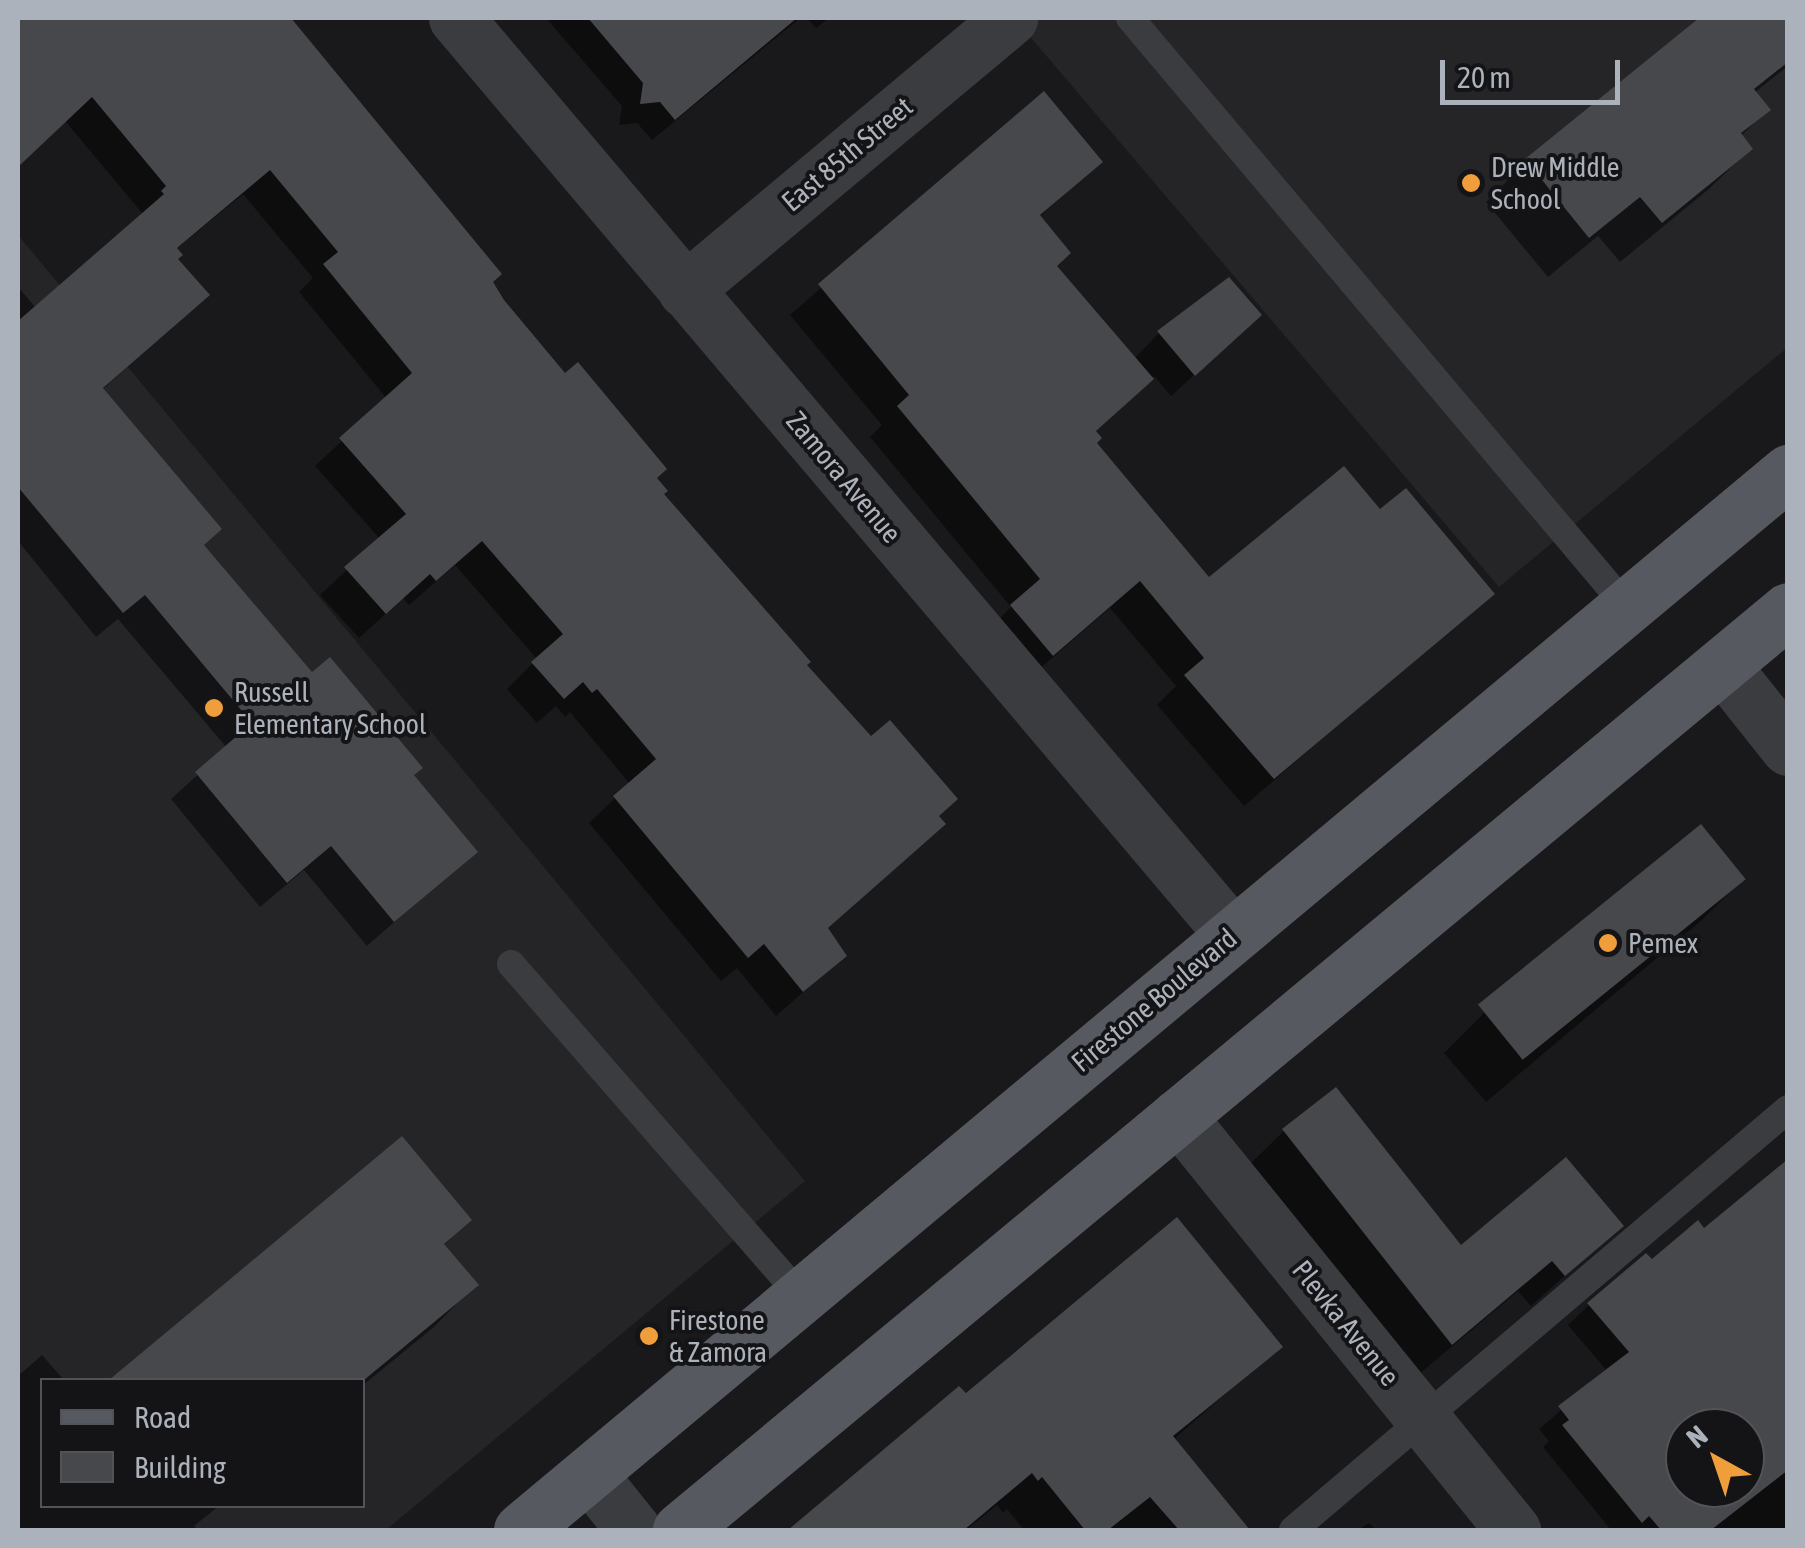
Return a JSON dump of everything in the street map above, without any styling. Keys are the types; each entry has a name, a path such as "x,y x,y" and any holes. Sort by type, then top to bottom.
{"main road":[{"name":"Firestone Boulevard","path":"521,1530 1788,472"},
{"path":"680,1530 1788,610"}],"street":[{"name":"Zamora Avenue","path":"456,18 1233,935"},
{"name":"East 85th Street","path":"685,290 1010,18"},
{"path":"1722,665 1788,748"},
{"name":"Plevka Avenue","path":"1178,1116 1512,1530"},
{"path":"588,1474 634,1530"}],"lane":[{"path":"1130,18 1626,606"},
{"path":"512,964 801,1296"},
{"path":"1293,1530 1788,1110"}],"shaded area":[{"name":"Drew Middle School","path":"1014,18 1787,18 1787,348 1499,587"},
{"name":"Russell Elementary School","path":"18,235 805,1181 386,1530 18,1530"}],"building":[{"path":"18,18 291,18 502,274 493,282 504,300 565,373 578,362 667,469 657,478 668,491 664,494 811,662 807,665 871,736 890,720 958,799 939,816 946,824 828,928 847,956 803,992 764,944 748,958 613,796 656,759 597,689 592,693 583,682 564,699 531,662 563,634 482,541 436,581 430,574 386,614 344,567 406,514 339,438 412,373 323,264 338,252 270,170 177,248 183,255 178,259 210,295 103,388 222,529 204,545 312,672 330,657 423,768 414,775 478,852 394,922 331,846 287,883 195,772 252,723 145,595 123,613 18,487 18,321 164,194 161,191 166,186 92,97 18,167"},
{"path":"588,18 797,18 675,120 660,102 640,104 643,83"},
{"path":"1699,18 1788,18 1788,62 1754,89 1771,110 1741,133 1753,149 1662,223 1640,197 1589,238 1525,159"},
{"path":"1044,91 1103,162 1040,215 1071,253 1057,266 1154,379 1096,431 1102,438 1097,443 1209,577 1344,466 1380,509 1406,488 1495,594 1274,779 1184,675 1204,658 1140,581 1053,656 1010,605 1040,579 897,406 909,395 818,284"},
{"path":"1229,277 1262,315 1195,376 1157,331"},
{"path":"1701,824 1746,879 1523,1060 1478,1005"},
{"path":"1336,1087 1461,1245 1566,1157 1624,1226 1565,1276 1552,1261 1452,1345 1282,1129"},
{"path":"402,1136 472,1220 444,1244 479,1285 365,1379 111,1378"},
{"path":"1788,1159 1788,1470 1765,1488 1765,1408 1665,1408 1665,1508 1739,1508 1711,1530 1661,1530 1649,1516 1642,1523 1562,1425 1569,1420 1558,1406 1629,1352 1587,1303 1646,1253 1652,1259 1698,1220 1704,1228"},
{"path":"1177,1217 1283,1347 1173,1436 1250,1530 1179,1530 1150,1497 1108,1530 1085,1530 1042,1477 1038,1481 1032,1473 964,1530 788,1530 959,1386 966,1393"}],"place":[{"name":"Drew Middle School","path":"1471,183"},
{"name":"Russell Elementary School","path":"214,708"},
{"name":"Pemex","path":"1608,943"},
{"name":"Firestone & Zamora","path":"649,1336"}]}
